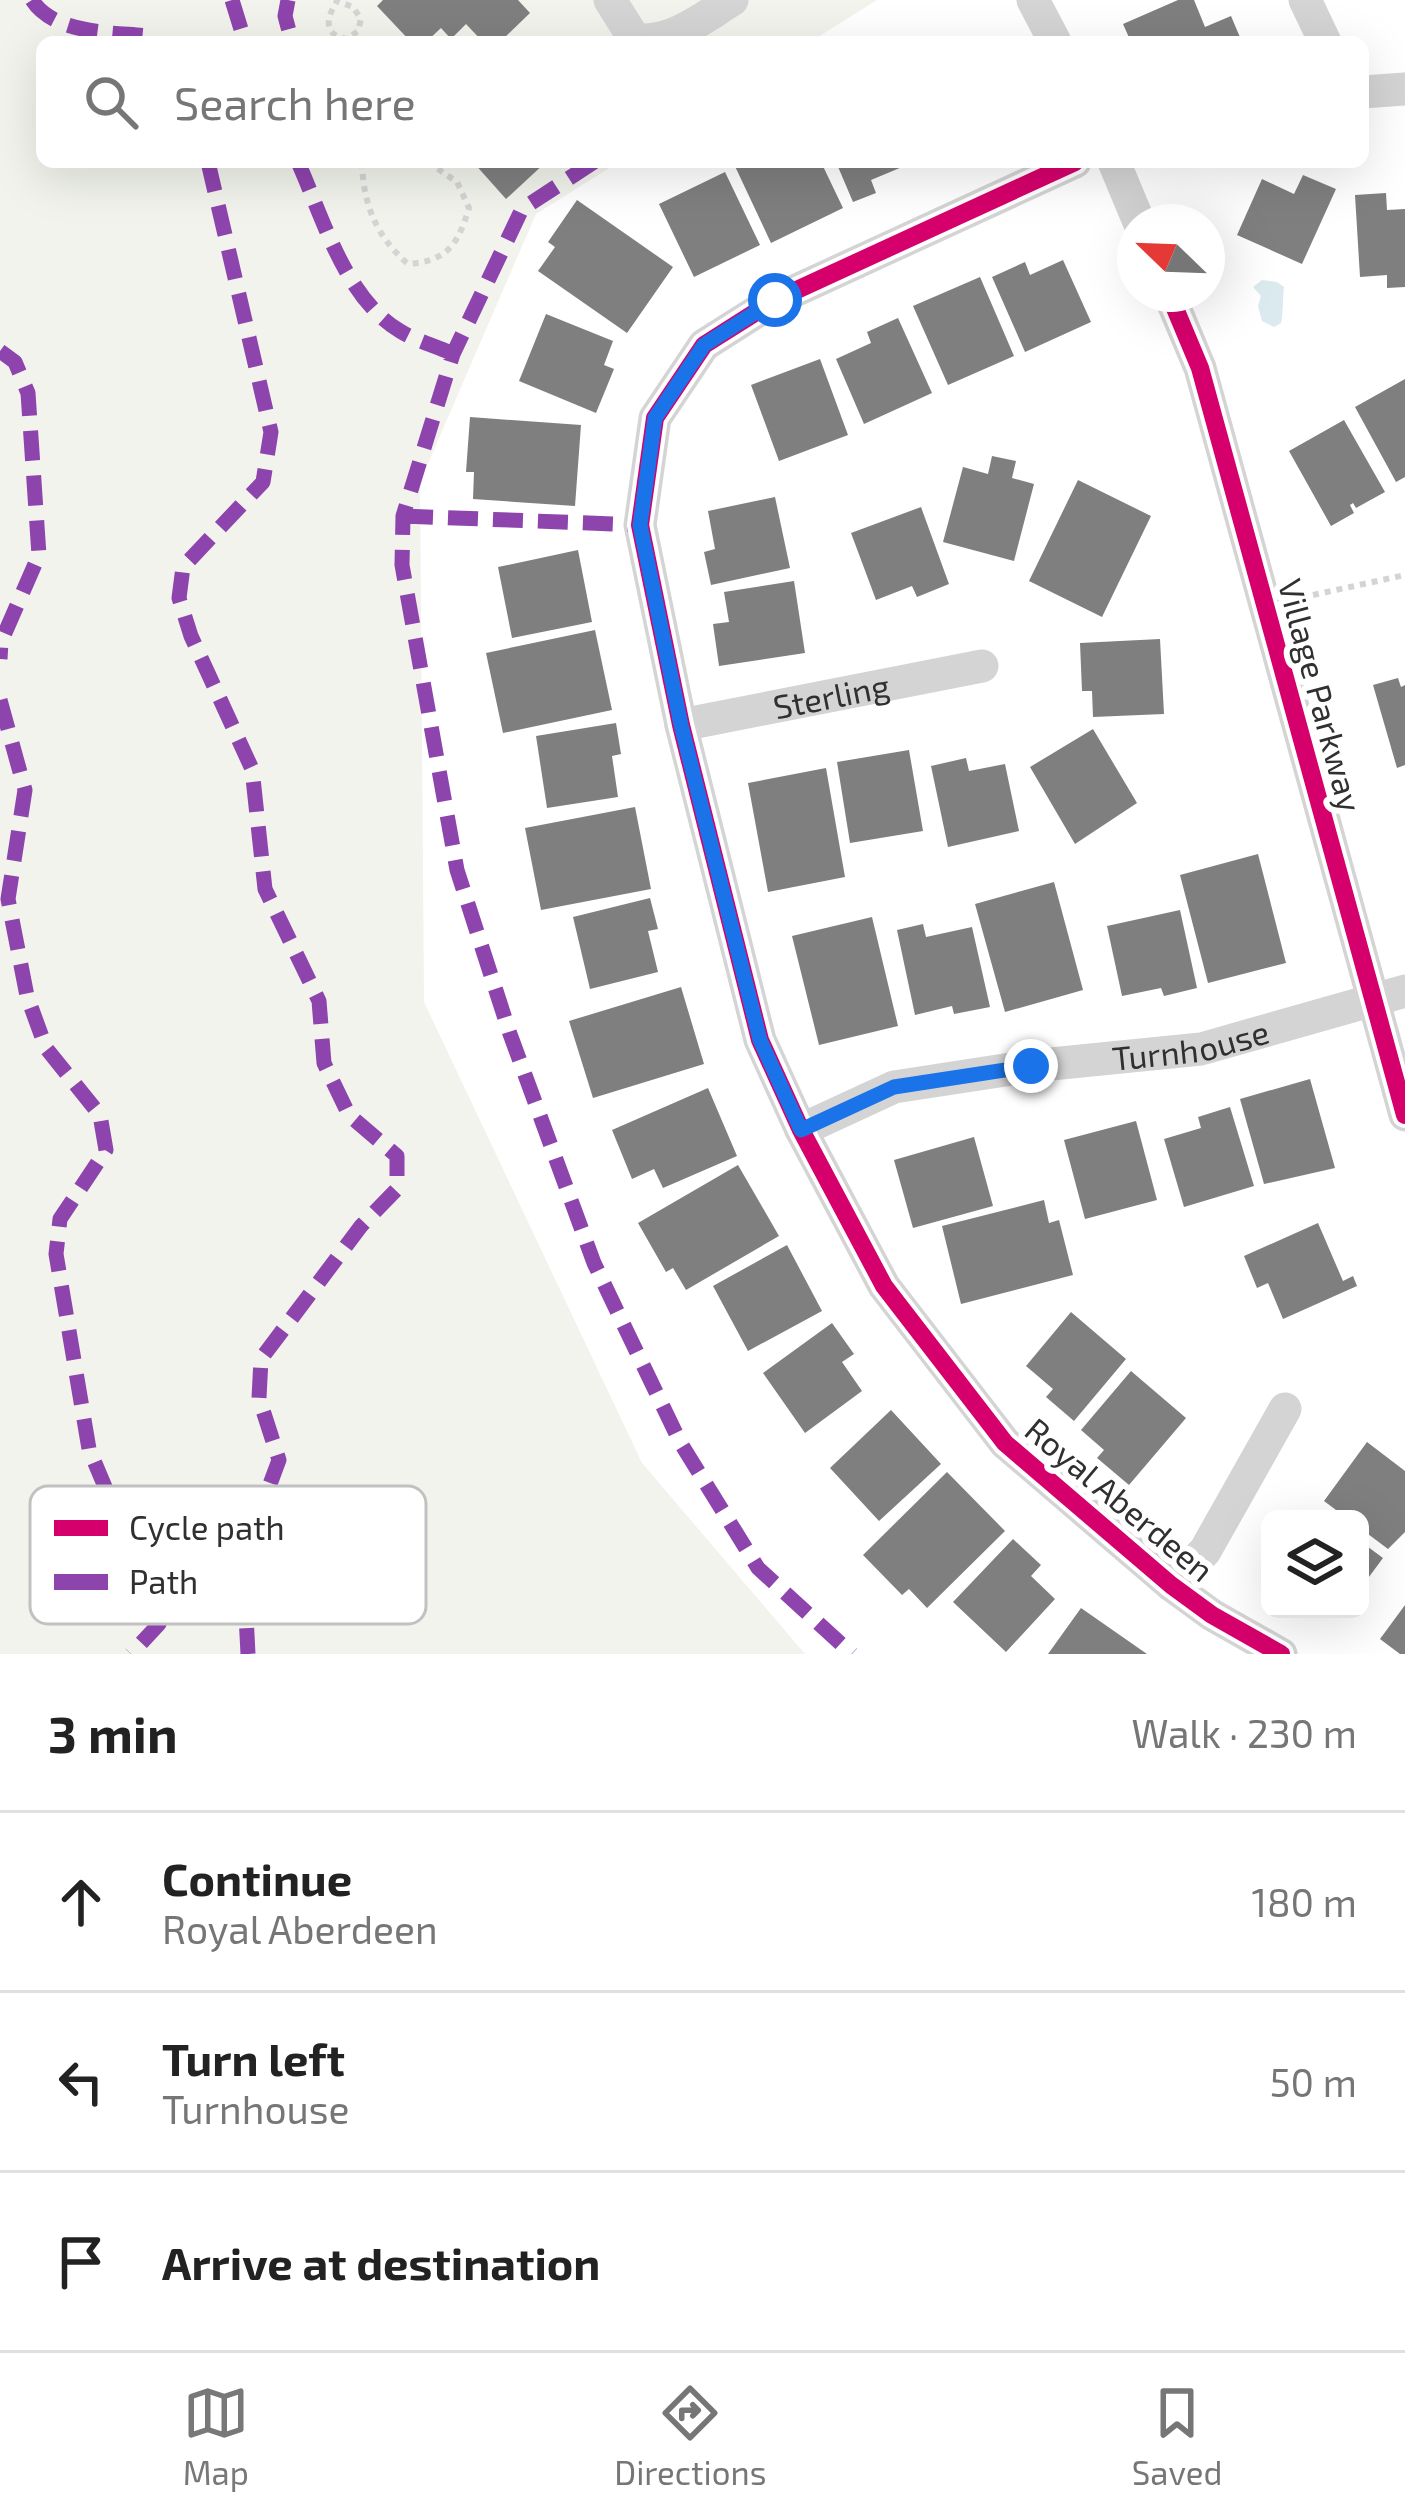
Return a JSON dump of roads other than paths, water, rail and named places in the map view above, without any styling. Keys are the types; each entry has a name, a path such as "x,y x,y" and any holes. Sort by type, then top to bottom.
{"street":[{"path":"610,0 632,36"},
{"path":"668,36 732,0"},
{"path":"1033,0 1051,36"},
{"path":"1305,0 1322,36"},
{"path":"1369,92 1405,89"},
{"name":"Royal Aberdeen","path":"1062,168 775,300 704,345 655,418 640,525 681,725 760,1040 801,1130 884,1286 1005,1443 1171,1585 1212,1615 1281,1654"},
{"path":"1116,168 1132,204"},
{"name":"Village Parkway","path":"1177,312 1200,368 1389,997 1405,1115"},
{"name":"Sterling","path":"681,725 982,666"},
{"name":"Turnhouse","path":"801,1130 894,1087 1031,1066 1201,1049 1389,997"},
{"path":"1171,1585 1205,1551 1285,1408"}]}
